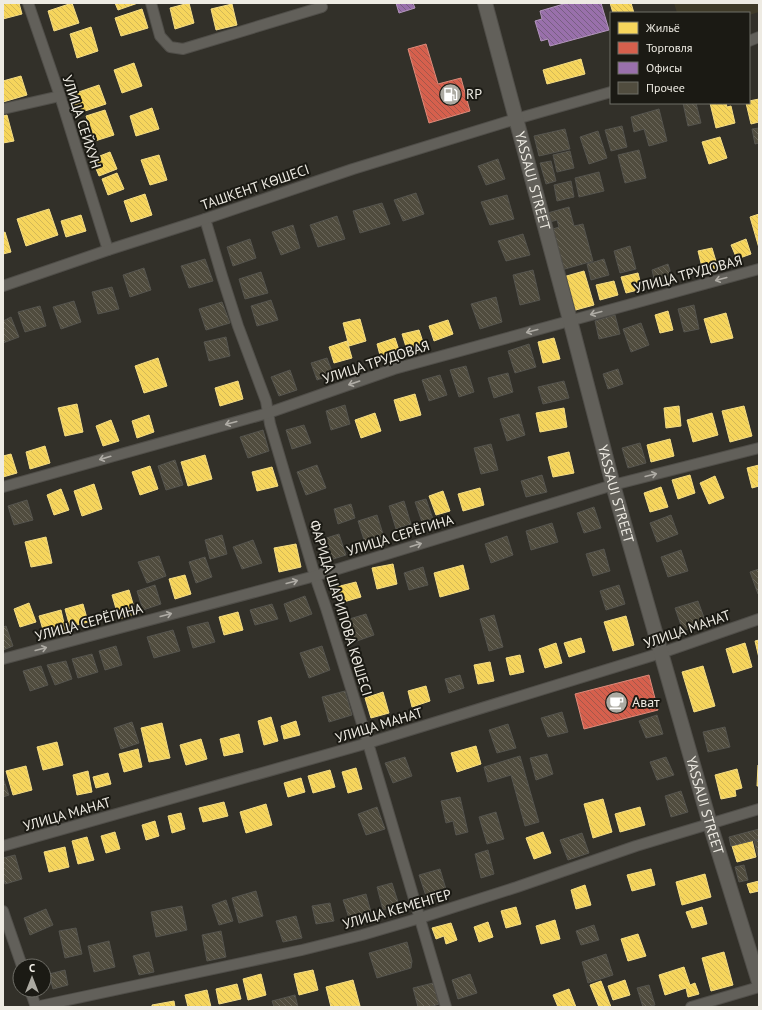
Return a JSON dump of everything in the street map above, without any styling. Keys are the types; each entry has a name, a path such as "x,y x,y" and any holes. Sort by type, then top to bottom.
{"main road":[{"name":"YASSAUI STREET","path":"485,3 613,485 710,824 759,982"}],"street":[{"name":"УЛИЦА СЕЙХУН","path":"28,3 60,96 108,250"},
{"path":"151,3 160,36 170,47 183,49 322,8"},
{"name":"ТАШКЕНТ КӨШЕСІ","path":"3,286 353,169 516,119 610,92"},
{"path":"3,109 60,96"},
{"name":"ФАРИДА ШАРИПОВА КӨШЕСІ","path":"206,219 238,326 266,401 270,424 315,576 368,743 446,1007"},
{"name":"УЛИЦА ТРУДОВАЯ","path":"3,487 268,413 394,369 759,269"},
{"name":"УЛИЦА СЕРЁГИНА","path":"3,659 315,576 613,485 759,448"},
{"name":"УЛИЦА МАНАТ","path":"3,846 368,743 661,653 759,619"},
{"name":"УЛИЦА КЕМЕНГЕР","path":"36,1007 302,950 362,935 517,887 636,846 759,809"},
{"path":"3,911 19,958"},
{"path":"691,1007 759,987"}],"shaded area":[{"path":"674,3 759,3 759,12 750,15 750,12 677,12"}],"building: Жильё":[{"path":"3,3 19,3 22,14 3,19"},
{"path":"72,3 79,23 54,31 48,11"},
{"path":"115,3 138,3 118,10"},
{"path":"189,3 194,23 175,29 170,8"},
{"path":"610,3 631,3 634,12 613,12"},
{"path":"232,4 237,25 216,30 211,9"},
{"path":"142,9 148,28 121,36 115,18"},
{"path":"91,27 98,51 77,58 70,34"},
{"path":"581,59 585,74 547,84 543,70"},
{"path":"134,63 142,86 122,93 114,70"},
{"path":"21,76 27,95 3,102 3,81"},
{"path":"99,85 106,104 76,114 70,95"},
{"path":"759,99 759,122 751,124 746,104 750,104 750,101"},
{"path":"710,104 726,104 727,107 731,106 735,123 716,128"},
{"path":"152,108 159,129 136,136 130,116"},
{"path":"105,110 114,135 95,141 86,116"},
{"path":"7,115 14,141 3,143 3,116"},
{"path":"720,137 727,158 709,164 702,142"},
{"path":"110,152 117,169 99,176 92,159"},
{"path":"159,155 167,180 150,185 141,160"},
{"path":"117,173 124,189 108,195 102,179"},
{"path":"145,194 152,215 131,222 124,201"},
{"path":"49,209 58,235 26,246 17,219"},
{"path":"759,214 759,248 750,217"},
{"path":"81,215 86,231 66,237 61,221"},
{"path":"5,232 11,252 3,254 3,233"},
{"path":"746,239 751,254 737,259 731,245"},
{"path":"712,248 718,268 703,271 698,251"},
{"path":"584,271 594,305 572,311 563,277"},
{"path":"638,273 642,289 626,293 621,277"},
{"path":"614,281 618,295 600,300 596,285"},
{"path":"668,311 673,330 660,333 655,315"},
{"path":"726,313 733,338 711,343 704,319"},
{"path":"360,319 366,341 349,346 343,323"},
{"path":"448,320 453,334 434,341 429,326"},
{"path":"419,330 424,345 407,350 402,334"},
{"path":"395,338 400,353 381,359 377,344"},
{"path":"554,338 560,359 543,363 538,342"},
{"path":"347,341 352,358 334,363 329,347"},
{"path":"158,358 167,386 144,393 135,366"},
{"path":"238,381 243,399 220,406 215,388"},
{"path":"415,394 421,415 400,421 394,400"},
{"path":"77,404 83,432 65,436 58,408"},
{"path":"679,406 681,426 666,428 664,408"},
{"path":"744,406 752,436 730,442 722,411"},
{"path":"564,408 567,427 540,432 536,413"},
{"path":"375,413 381,431 361,438 355,420"},
{"path":"712,413 718,435 693,442 687,420"},
{"path":"149,415 154,432 137,438 132,421"},
{"path":"111,420 119,441 103,446 96,426"},
{"path":"670,439 674,456 651,462 647,445"},
{"path":"45,446 50,463 30,469 26,452"},
{"path":"569,452 574,473 553,477 548,457"},
{"path":"11,454 17,473 3,477 3,456"},
{"path":"205,455 212,479 188,486 181,462"},
{"path":"759,465 759,486 752,488 747,468"},
{"path":"150,466 158,489 140,495 132,472"},
{"path":"272,467 278,486 257,491 252,472"},
{"path":"690,475 695,493 678,499 672,480"},
{"path":"715,476 724,498 709,504 700,483"},
{"path":"94,484 102,509 82,516 74,491"},
{"path":"661,487 668,507 650,512 644,493"},
{"path":"480,488 484,505 463,511 458,494"},
{"path":"61,489 69,510 54,515 47,495"},
{"path":"443,491 450,511 436,515 429,496"},
{"path":"46,537 52,563 31,567 25,542"},
{"path":"296,544 301,567 279,572 274,548"},
{"path":"393,564 397,584 377,589 372,568"},
{"path":"463,565 469,589 440,597 434,573"},
{"path":"185,575 191,594 175,599 169,579"},
{"path":"356,582 361,597 340,603 336,587"},
{"path":"129,590 136,614 119,619 112,595"},
{"path":"29,603 36,622 20,627 14,609"},
{"path":"83,604 88,622 70,627 65,609"},
{"path":"61,610 66,632 45,637 39,616"},
{"path":"238,612 243,630 224,635 219,617"},
{"path":"626,616 634,645 613,651 604,622"},
{"path":"581,638 585,652 569,657 564,643"},
{"path":"759,640 759,658 755,641"},
{"path":"556,643 562,663 545,668 539,649"},
{"path":"745,643 752,667 733,673 726,649"},
{"path":"520,655 524,672 510,675 506,658"},
{"path":"490,662 494,681 478,684 474,665"},
{"path":"703,666 715,706 694,712 682,672"},
{"path":"426,686 430,701 412,707 408,691"},
{"path":"383,692 389,713 371,718 365,698"},
{"path":"271,717 278,741 264,745 258,721"},
{"path":"296,721 300,735 284,739 281,726"},
{"path":"162,723 170,758 149,762 141,728"},
{"path":"239,734 243,752 224,756 220,739"},
{"path":"201,739 207,759 186,765 180,745"},
{"path":"57,742 63,765 43,770 37,747"},
{"path":"476,746 481,764 457,772 451,753"},
{"path":"138,749 142,767 124,772 119,754"},
{"path":"758,765 759,786 757,786"},
{"path":"26,766 32,790 13,795 6,771"},
{"path":"356,768 362,789 348,793 342,772"},
{"path":"737,769 742,788 735,790 736,796 721,799 715,775"},
{"path":"330,770 335,787 313,793 308,776"},
{"path":"88,771 92,792 77,795 73,775"},
{"path":"108,773 111,784 96,788 93,777"},
{"path":"301,778 305,792 288,797 284,783"},
{"path":"603,799 612,832 593,838 584,804"},
{"path":"224,802 228,816 203,822 199,808"},
{"path":"266,804 272,825 246,833 240,812"},
{"path":"640,807 645,825 620,832 615,814"},
{"path":"181,813 185,829 172,833 168,816"},
{"path":"155,821 159,836 146,840 142,825"},
{"path":"115,832 120,849 106,853 101,836"},
{"path":"543,832 551,853 534,859 526,838"},
{"path":"87,837 94,860 78,864 72,841"},
{"path":"752,840 756,857 737,862 732,846"},
{"path":"65,847 69,867 49,872 44,852"},
{"path":"651,869 655,885 632,891 627,875"},
{"path":"705,874 711,897 682,905 676,882"},
{"path":"759,881 759,891 750,893 747,884"},
{"path":"585,885 591,905 576,909 571,890"},
{"path":"516,907 521,924 506,928 501,911"},
{"path":"702,907 707,924 692,928 686,912"},
{"path":"555,920 560,939 541,944 536,926"},
{"path":"488,922 493,937 479,942 474,927"},
{"path":"451,923 457,940 446,944 444,936 436,939 432,928"},
{"path":"638,934 646,956 628,961 621,939"},
{"path":"724,952 733,985 711,991 702,958"},
{"path":"684,967 690,985 695,983 699,994 688,997 686,988 665,995 659,975"},
{"path":"313,970 318,990 299,995 294,974"},
{"path":"261,974 266,995 248,1000 243,979"},
{"path":"353,980 360,1006 331,1007 326,987"},
{"path":"625,980 630,995 613,1000 608,986"},
{"path":"601,981 611,1007 599,1007 590,985"},
{"path":"237,984 241,999 219,1004 216,989"},
{"path":"569,989 576,1007 558,1007 553,995"},
{"path":"207,990 211,1007 188,1007 185,995"},
{"path":"174,1001 175,1007 152,1007 152,1005"}],"building: Торговля":[{"path":"426,44 438,84 461,78 470,111 429,123 408,49"},
{"name":"Ават","path":"649,675 658,710 584,729 575,694"}],"building: Офисы":[{"path":"396,3 413,3 415,8 399,13"},
{"path":"567,3 601,3 609,30 550,46 548,39 541,41 535,21 542,19 540,11"}],"building: Прочее":[{"path":"683,104 696,104 701,123 688,126"},
{"path":"659,109 667,141 649,146 644,129 634,132 631,117"},
{"path":"622,126 627,147 611,151 605,130"},
{"path":"759,128 759,143 755,144 752,129"},
{"path":"565,129 570,149 539,156 534,136"},
{"path":"598,131 607,158 589,164 580,137"},
{"path":"639,150 646,178 625,183 618,155"},
{"path":"570,151 574,168 557,172 553,155"},
{"path":"498,159 505,179 486,185 478,166"},
{"path":"551,161 556,181 546,184 540,163"},
{"path":"599,172 604,191 579,197 575,178"},
{"path":"571,181 574,197 557,201 554,185"},
{"path":"416,193 424,214 403,221 394,200"},
{"path":"507,195 514,219 490,225 481,202"},
{"path":"382,203 390,224 360,233 353,211"},
{"path":"569,207 574,226 583,224 593,261 558,271 547,231 559,227 557,220 546,223 544,214"},
{"path":"337,216 345,239 318,247 310,225"},
{"path":"293,225 300,248 281,255 272,232"},
{"path":"523,234 530,255 506,261 498,241"},
{"path":"250,239 256,258 233,266 227,247"},
{"path":"630,246 636,269 620,273 614,251"},
{"path":"205,259 213,281 189,288 181,266"},
{"path":"604,259 609,275 591,280 587,264"},
{"path":"668,264 672,277 655,283 652,270"},
{"path":"144,268 151,290 130,297 123,275"},
{"path":"533,270 540,300 520,305 513,275"},
{"path":"261,272 268,293 245,299 239,279"},
{"path":"112,287 119,309 98,314 92,292"},
{"path":"496,297 502,322 480,329 471,304"},
{"path":"271,300 278,320 257,326 251,306"},
{"path":"74,301 81,322 61,329 53,307"},
{"path":"222,302 230,323 206,330 199,309"},
{"path":"694,305 699,329 684,332 678,309"},
{"path":"40,306 46,326 25,332 18,312"},
{"path":"615,315 620,334 599,339 595,321"},
{"path":"11,317 19,337 3,343 3,321"},
{"path":"641,323 649,345 631,352 623,329"},
{"path":"226,337 230,356 209,361 204,342"},
{"path":"529,344 536,367 515,373 508,351"},
{"path":"327,358 333,374 317,380 311,363"},
{"path":"466,366 474,392 459,397 450,370"},
{"path":"618,369 623,384 608,389 603,374"},
{"path":"290,370 297,390 279,396 271,377"},
{"path":"508,373 513,392 494,398 488,378"},
{"path":"440,375 447,395 429,401 422,380"},
{"path":"564,381 569,398 543,404 538,387"},
{"path":"345,405 350,424 331,430 326,411"},
{"path":"519,414 525,435 507,441 500,419"},
{"path":"304,425 311,443 292,449 286,430"},
{"path":"263,430 269,451 248,458 240,437"},
{"path":"640,443 646,463 628,468 622,448"},
{"path":"491,444 498,470 481,474 474,448"},
{"path":"175,460 183,485 166,490 158,466"},
{"path":"317,465 326,488 306,495 297,472"},
{"path":"542,475 547,492 526,497 521,481"},
{"path":"426,499 433,519 422,522 415,502"},
{"path":"27,500 33,520 14,525 8,506"},
{"path":"404,501 411,524 396,529 389,506"},
{"path":"351,504 355,518 338,524 334,509"},
{"path":"594,507 601,528 584,533 577,513"},
{"path":"377,515 384,537 365,543 358,521"},
{"path":"671,515 678,534 657,542 650,523"},
{"path":"552,523 558,542 531,550 526,531"},
{"path":"339,534 346,555 327,561 320,540"},
{"path":"222,535 227,554 210,559 205,540"},
{"path":"507,536 513,555 491,563 485,544"},
{"path":"253,540 262,563 242,569 233,547"},
{"path":"604,549 610,571 593,576 586,554"},
{"path":"681,550 688,571 668,577 661,557"},
{"path":"159,556 166,576 147,583 138,562"},
{"path":"205,557 212,577 196,583 189,562"},
{"path":"423,567 428,585 409,590 404,573"},
{"path":"759,569 759,594 758,594 750,572"},
{"path":"155,585 161,604 143,610 137,591"},
{"path":"619,585 625,604 606,610 600,591"},
{"path":"305,596 312,614 290,622 284,604"},
{"path":"698,601 706,623 683,631 675,608"},
{"path":"272,604 278,619 255,625 250,610"},
{"path":"366,614 374,635 354,642 346,620"},
{"path":"494,615 503,647 489,651 480,619"},
{"path":"208,622 215,642 193,648 187,627"},
{"path":"6,626 13,646 3,650 3,627"},
{"path":"173,630 180,651 154,658 147,637"},
{"path":"116,646 122,665 105,670 99,651"},
{"path":"322,646 330,670 309,678 300,653"},
{"path":"92,654 98,672 78,678 72,659"},
{"path":"66,661 72,679 55,685 47,665"},
{"path":"41,666 48,685 30,691 23,671"},
{"path":"460,675 464,688 449,693 445,679"},
{"path":"345,691 352,715 329,722 322,697"},
{"path":"562,712 568,732 548,737 541,718"},
{"path":"657,715 663,734 646,738 639,721"},
{"path":"132,722 139,743 121,749 114,728"},
{"path":"508,724 516,748 497,753 489,730"},
{"path":"725,727 730,747 708,752 703,732"},
{"path":"547,754 553,774 536,780 530,758"},
{"path":"520,756 539,822 525,826 511,775 488,782 484,767"},
{"path":"405,757 412,776 393,783 385,763"},
{"path":"666,757 674,775 657,780 650,762"},
{"path":"3,778 9,795 3,797"},
{"path":"681,791 688,812 671,817 665,796"},
{"path":"460,797 468,832 456,835 453,821 446,823 441,801"},
{"path":"377,807 385,829 366,835 358,814"},
{"path":"496,812 504,839 487,844 479,817"},
{"path":"759,829 759,839 731,846 729,837"},
{"path":"582,833 589,853 568,860 560,840"},
{"path":"759,840 759,856 758,856 754,841"},
{"path":"488,850 494,874 481,878 475,854"},
{"path":"15,855 22,879 5,884 3,875 3,858"},
{"path":"744,865 748,880 739,882 735,867"},
{"path":"440,869 448,896 428,902 419,875"},
{"path":"392,883 399,905 383,910 377,887"},
{"path":"256,891 263,916 239,923 232,898"},
{"path":"366,894 371,912 349,918 343,900"},
{"path":"226,900 233,921 219,925 212,905"},
{"path":"330,903 334,921 316,924 312,906"},
{"path":"182,906 187,930 156,937 151,912"},
{"path":"46,909 53,925 30,935 24,918"},
{"path":"296,916 302,938 283,942 276,921"},
{"path":"594,925 599,940 581,945 576,931"},
{"path":"76,928 82,954 65,958 59,931"},
{"path":"221,931 226,957 207,961 202,935"},
{"path":"109,941 115,967 94,972 88,946"},
{"path":"407,942 412,961 411,968 377,978 369,953"},
{"path":"149,952 154,972 139,975 133,956"},
{"path":"606,954 613,975 588,983 582,962"},
{"path":"65,970 68,985 53,989 52,973"},
{"path":"470,974 477,993 458,999 452,980"},
{"path":"433,983 439,1004 430,1007 418,1007 413,988"},
{"path":"649,985 655,1005 643,1007 637,988"},
{"path":"295,995 298,1007 274,1007 272,1001"}],"place":[{"name":"RP","path":"451,94"},
{"name":"Ават","path":"617,702"}]}
